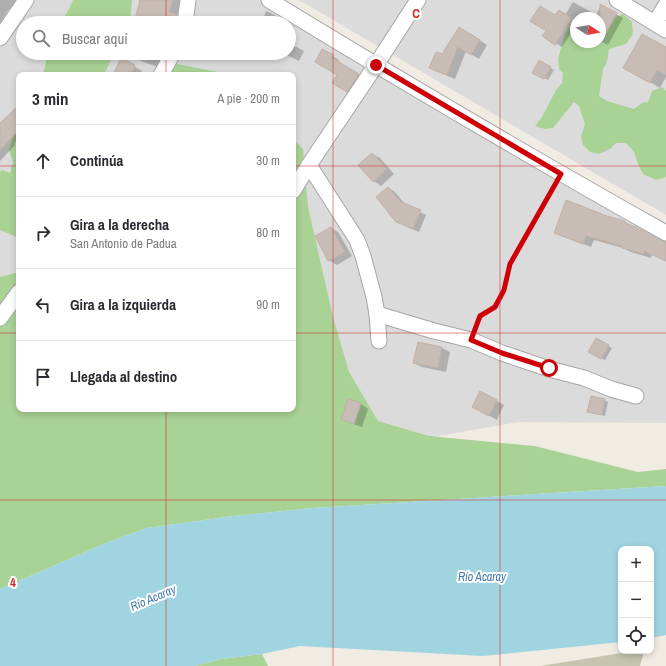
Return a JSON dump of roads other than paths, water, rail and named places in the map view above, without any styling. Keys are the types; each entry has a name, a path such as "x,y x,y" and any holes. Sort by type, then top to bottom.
{"street":[{"path":"0,38 26,0"},
{"path":"186,16 188,0"},
{"path":"269,0 295,16"},
{"path":"296,186 418,0"},
{"path":"616,0 660,26 666,5"},
{"path":"296,16 561,174 666,233"},
{"path":"163,72 169,60"},
{"path":"309,165 356,240 363,256 377,314 379,341"},
{"path":"0,318 16,296"},
{"path":"377,314 471,340 502,353 584,378 611,390 636,396"}],"water":[{"name":"Río Acaray","path":"666,486 666,635 654,637 654,546 618,546 618,642 483,656 300,646 262,654 221,659 195,666 0,666 0,589 106,543 147,528 233,516 313,508"}]}
